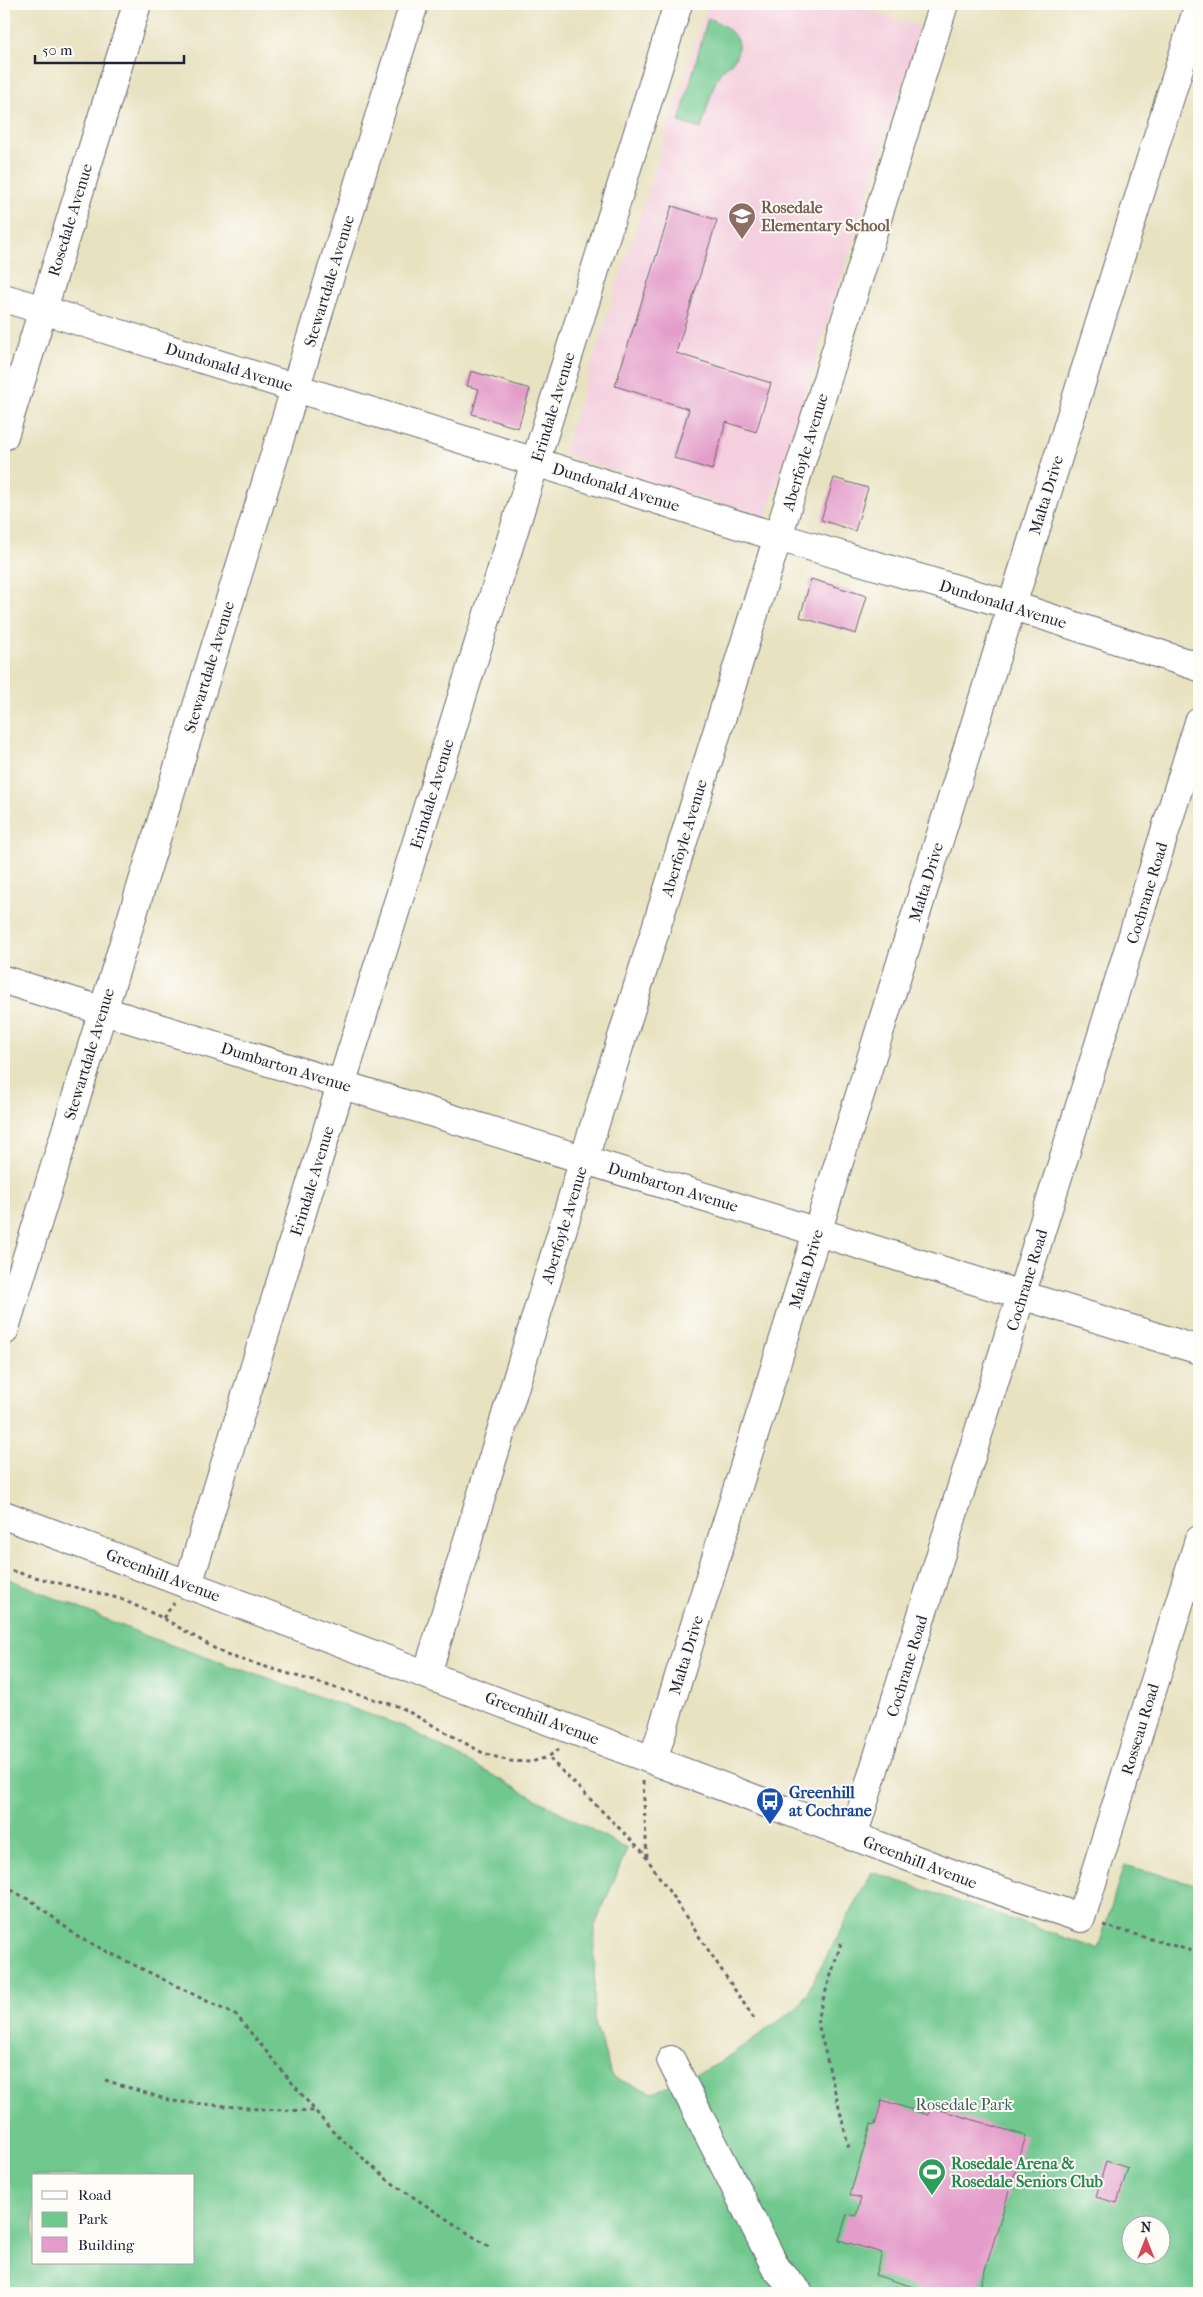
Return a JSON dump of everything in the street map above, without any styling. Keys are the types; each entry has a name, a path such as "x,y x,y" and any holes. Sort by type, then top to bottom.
{"street":[{"name":"Rosedale Avenue","path":"4,436 137,4"},
{"name":"Stewartdale Avenue","path":"4,1331 414,4"},
{"name":"Erindale Avenue","path":"188,1584 341,1085 678,4"},
{"name":"Aberfoyle Avenue","path":"427,1674 584,1159 944,4"},
{"name":"Malta Drive","path":"648,1768 818,1232 1199,4"},
{"name":"Dundonald Avenue","path":"4,298 778,538 1011,605 1199,667"},
{"name":"Cochrane Road","path":"853,1837 1199,722"},
{"name":"Dumbarton Avenue","path":"4,980 1199,1350"},
{"name":"Greenhill Avenue","path":"4,1515 427,1674 648,1768 853,1837 980,1884 1080,1918"},
{"name":"Rosseau Road","path":"1080,1918 1199,1540"},
{"path":"671,2060 776,2268 799,2293"}],"path":[{"path":"4,1569 121,1599 163,1618 226,1655 400,1707 483,1753 509,1761 531,1762 548,1757 563,1746"},
{"path":"548,1757 642,1851 756,2020"},
{"path":"647,1859 648,1768"},
{"path":"4,1886 35,1903 78,1937 237,2016 331,2130 389,2181 488,2247"},
{"path":"1080,1918 1199,1953"},
{"path":"841,1943 817,2019 849,2148"},
{"path":"105,2080 171,2101 258,2109 316,2111"}],"shaded area":[{"name":"Rosedale Elementary School","path":"708,4 847,4 920,27 766,518 563,454"}],"green space":[{"path":"708,18 721,24 732,33 738,45 738,52 734,60 721,71 717,79 701,129 679,122"},
{"name":"Rosedale Park","path":"4,1577 154,1639 405,1727 627,1849 595,1926 594,2019 612,2077 653,2093 716,2065 800,2006 872,1872 1098,1949 1124,1865 1199,1885 1199,2293 4,2293"}],"building":[{"path":"672,206 717,220 676,353 771,383 756,432 726,422 712,470 674,458 689,409 615,386"},
{"path":"471,371 530,389 518,428 472,414 479,389 467,386"},
{"path":"834,478 868,488 855,531 821,520"},
{"path":"811,579 867,596 856,634 800,617"},
{"name":"Rosedale Arena & Rosedale Seniors Club","path":"882,2100 928,2115 931,2107 1026,2136 978,2293 933,2293 875,2275 882,2253 839,2240 847,2214 856,2216 861,2198 850,2195 871,2124 875,2125"},
{"path":"1106,2161 1128,2168 1117,2203 1096,2197"}],"place":[{"name":"Rosedale Elementary School","path":"742,240"},
{"name":"Greenhill at Cochrane","path":"770,1825"},
{"name":"Rosedale Arena & Rosedale Seniors Club","path":"932,2196"}]}
